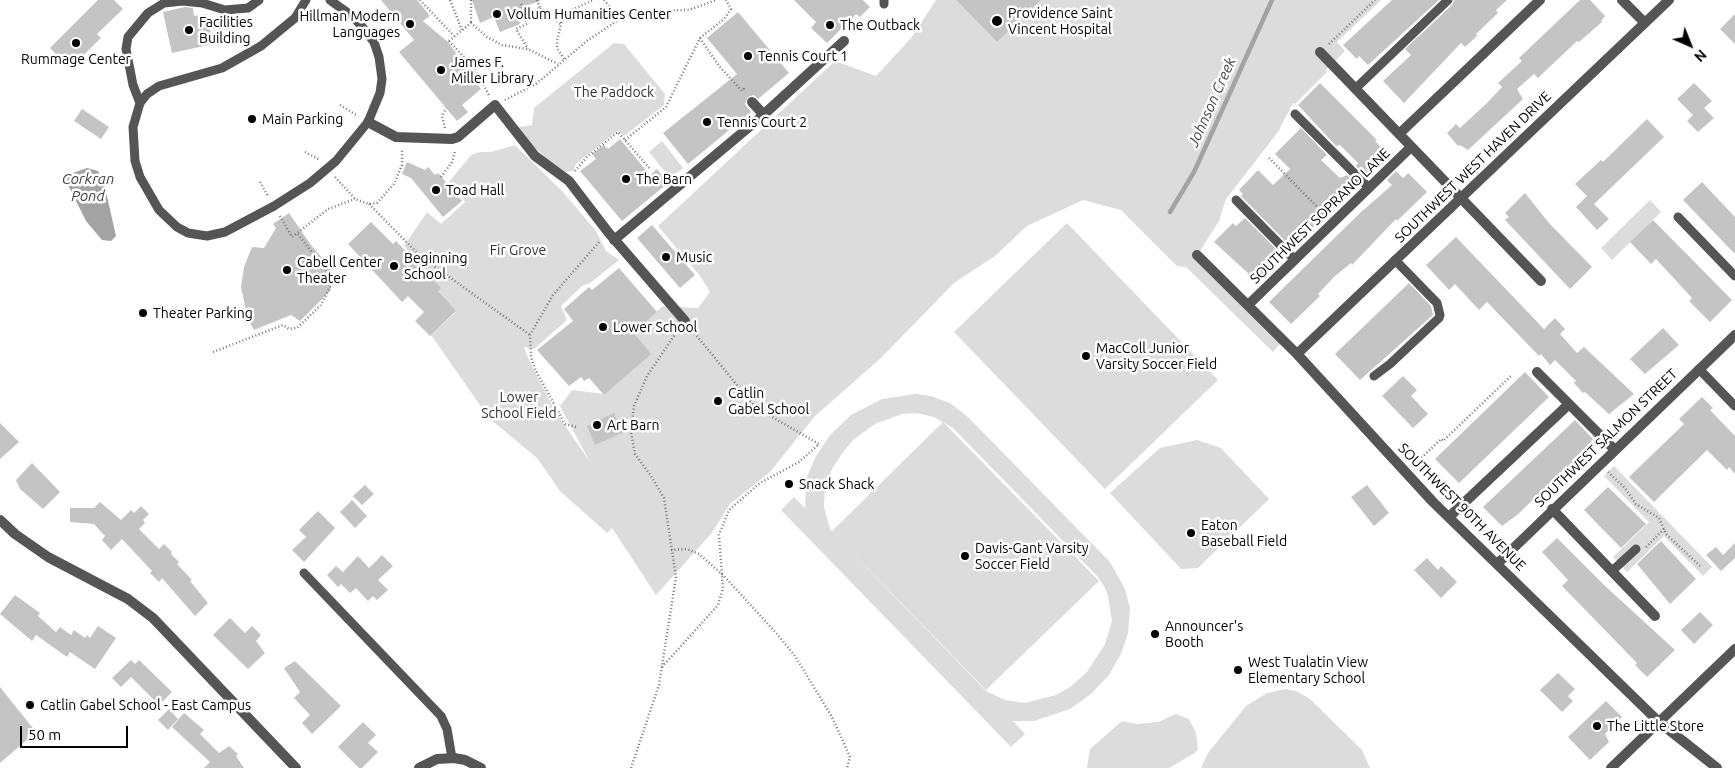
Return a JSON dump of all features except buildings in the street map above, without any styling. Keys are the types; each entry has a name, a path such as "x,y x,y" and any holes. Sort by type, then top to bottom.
{"street":[{"name":"SOUTHWEST SOPRANO LANE","path":"1400,134 1540,0"},
{"path":"1622,0 1645,23"},
{"name":"SOUTHWEST WEST HAVEN DRIVE","path":"1297,354 1669,0"},
{"path":"611,236 763,114 844,40"},
{"path":"1320,52 1541,282"},
{"path":"752,102 763,114"},
{"path":"368,122 396,136 452,139 458,137 495,105 535,156 569,180 611,236 684,321"},
{"name":"SOUTHWEST SOPRANO LANE","path":"1248,305 1411,147"},
{"name":"SOUTHWEST 90TH AVENUE","path":"1197,255 1297,354 1449,517 1659,722 1717,768"},
{"name":"SOUTHWEST SALMON STREET","path":"1498,563 1599,463 1735,335"},
{"path":"1537,372 1614,449"},
{"path":"1449,517 1568,404"},
{"path":"1552,509 1655,616"},
{"path":"0,520 15,534 48,557 128,599 153,618 296,768"},
{"path":"1611,768 1735,649"},
{"path":"419,768 437,759 452,758 465,760 481,768"}],"lane":[{"path":"140,103 133,85 126,49 128,37 148,13 164,3 183,1 202,3 225,10 248,8 259,0"},
{"path":"306,0 294,18 261,46 222,68 159,86 147,94 140,103 133,127 132,141 140,177 159,210 177,227 188,233 208,236 225,232 274,206 327,169 356,140 368,122 380,93 382,79 380,57 374,42 364,29 352,16 330,0"},
{"path":"1355,88 1448,0"},
{"path":"1295,114 1368,188"},
{"path":"1236,200 1294,260"},
{"path":"1678,217 1735,276"},
{"path":"1374,376 1397,357 1440,315 1437,303 1395,260"},
{"path":"1699,369 1735,406"},
{"path":"1612,571 1636,548"},
{"path":"304,573 441,716 447,729 452,758"}],"path":[{"path":"420,0 454,36"},
{"path":"450,0 462,30"},
{"path":"471,0 471,23 487,37 502,45 528,49 558,64"},
{"path":"537,0 540,8 552,20 560,24"},
{"path":"564,59 557,48 557,33 560,24 570,11 593,0"},
{"path":"604,0 620,18"},
{"path":"471,23 448,41 474,68 495,105 536,84 564,59 620,18 648,11 689,10 716,0"},
{"path":"625,140 666,107 700,38 724,19 731,10 726,0"},
{"path":"1320,52 1375,0"},
{"path":"520,4 526,24 516,28 528,49"},
{"path":"524,14 540,8"},
{"path":"700,38 718,66 742,91 744,89 746,92"},
{"path":"340,105 368,122"},
{"path":"441,177 455,156 456,146 443,122 442,116 446,108"},
{"path":"576,171 587,157 618,132 651,170"},
{"path":"369,204 377,203 387,194 402,165 402,146 396,136"},
{"path":"305,152 317,157 355,199 369,204 420,256 530,335"},
{"path":"1269,158 1333,223"},
{"path":"260,182 274,206"},
{"path":"282,219 292,237 328,209 355,199"},
{"path":"213,352 283,325 289,329 297,328 321,305 331,285 328,272 298,234"},
{"path":"576,427 565,424 535,369 531,357 530,335 553,295 611,236"},
{"path":"631,768 648,723 662,667 676,576 664,498 635,454 631,432 634,406 647,376 684,321 755,407 819,444 799,462 760,483 729,510 719,535 723,588 718,605 662,667"},
{"path":"1406,473 1441,439 1443,441 1512,375"},
{"path":"1599,463 1625,488 1636,504 1658,518 1676,544 1700,566"},
{"path":"1636,548 1644,549 1649,546 1664,529"},
{"path":"671,550 687,549 699,554 721,573 795,656 844,741 850,757 848,768"}],"green space":[{"path":"936,0 956,0 997,42 1041,0 1381,0 1337,42 1345,51 1295,104 1293,103 1278,132 1226,199 1219,221 1197,256 1281,343 1273,352 1186,267 1177,266 1121,210 1083,200 1027,226 995,256 954,283 881,358 815,416 770,472 730,504 711,534 656,595 612,528 607,533 560,491 537,458 489,418 431,335 456,312 445,308 440,293 404,246 427,212 441,224 465,202 449,182 471,155 480,152 491,152 515,145 562,191 596,231 606,251 619,260 590,283 582,286 561,306 567,320 534,349 524,347 555,411 590,462 560,406 572,390 604,394 633,332 663,306 698,308 710,292 700,276 658,226 835,61 876,76 912,37"},
{"name":"The Paddock","path":"614,43 624,44 665,94 664,105 624,136 618,130 576,164 573,171 566,172 547,159 532,145 519,127 532,125 534,108"},
{"path":"662,141 683,168 670,178 649,152"},
{"path":"1650,200 1661,212 1612,260 1601,248"},
{"name":"MacColl Junior Varsity Soccer Field","path":"1067,223 1218,380 1105,489 954,332"},
{"name":"Davis-Gant Varsity Soccer Field","path":"915,394 931,396 950,403 968,417 1110,562 1125,589 1130,608 1128,633 1121,654 1109,675 1091,694 1070,709 1034,721 1013,721 1025,734 1011,747 781,510 794,497 805,508 806,479 816,456 830,435 851,415 882,399","holes":["916,413 934,417 943,422 832,531 824,507 825,486 833,467 853,440 875,424 902,414","943,422 953,428 1097,576 1108,596 1112,621 1105,644 1087,672 1070,687 1056,695 1025,703 1005,700 986,691 831,531 986,690 1099,581"]},
{"name":"Eaton Baseball Field","path":"1197,440 1221,448 1269,499 1198,568 1181,569 1110,493 1160,448"},
{"path":"1614,466 1712,567 1703,576 1664,536 1627,572 1613,557 1649,522 1604,476"},
{"path":"1285,689 1296,691 1310,699 1362,750 1370,768 1201,768 1208,753 1246,706 1267,693"},
{"path":"1176,714 1189,719 1196,733 1198,749 1195,753 1169,768 1087,768 1090,749 1122,721 1137,724 1158,722"}],"water":[{"name":"Corkran Pond","path":"87,168 98,171 104,183 116,236 111,241 102,240 86,221 68,185 67,175"}],"waterway":[{"name":"Johnson Creek","path":"1170,212 1194,172 1272,0"}],"place":[{"name":"Vollum Humanities Center","path":"497,14"},
{"name":"Providence Saint Vincent Hospital","path":"997,21"},
{"name":"Hillman Modern Languages","path":"410,24"},
{"name":"The Outback","path":"830,25"},
{"name":"Facilities Building","path":"189,30"},
{"name":"Rummage Center","path":"76,43"},
{"name":"Tennis Court 1","path":"748,56"},
{"name":"James F. Miller Library","path":"441,70"},
{"name":"Main Parking","path":"252,119"},
{"name":"Tennis Court 2","path":"707,122"},
{"name":"The Barn","path":"626,179"},
{"name":"Toad Hall","path":"436,190"},
{"name":"Music","path":"666,257"},
{"name":"Beginning School","path":"394,266"},
{"name":"Cabell Center Theater","path":"287,270"},
{"name":"Theater Parking","path":"143,313"},
{"name":"Lower School","path":"603,327"},
{"name":"MacColl Junior Varsity Soccer Field","path":"1086,356"},
{"name":"Catlin Gabel School","path":"718,401"},
{"name":"Art Barn","path":"597,425"},
{"name":"Snack Shack","path":"789,484"},
{"name":"Eaton Baseball Field","path":"1191,533"},
{"name":"Davis-Gant Varsity Soccer Field","path":"965,556"},
{"name":"Announcer's Booth","path":"1155,634"},
{"name":"West Tualatin View Elementary School","path":"1238,670"},
{"name":"Catlin Gabel School - East Campus","path":"30,705"},
{"name":"The Little Store","path":"1597,726"}],"park label":[{"name":"Fir Grove","path":"518,250"},
{"name":"Lower School Field","path":"519,406"}]}
